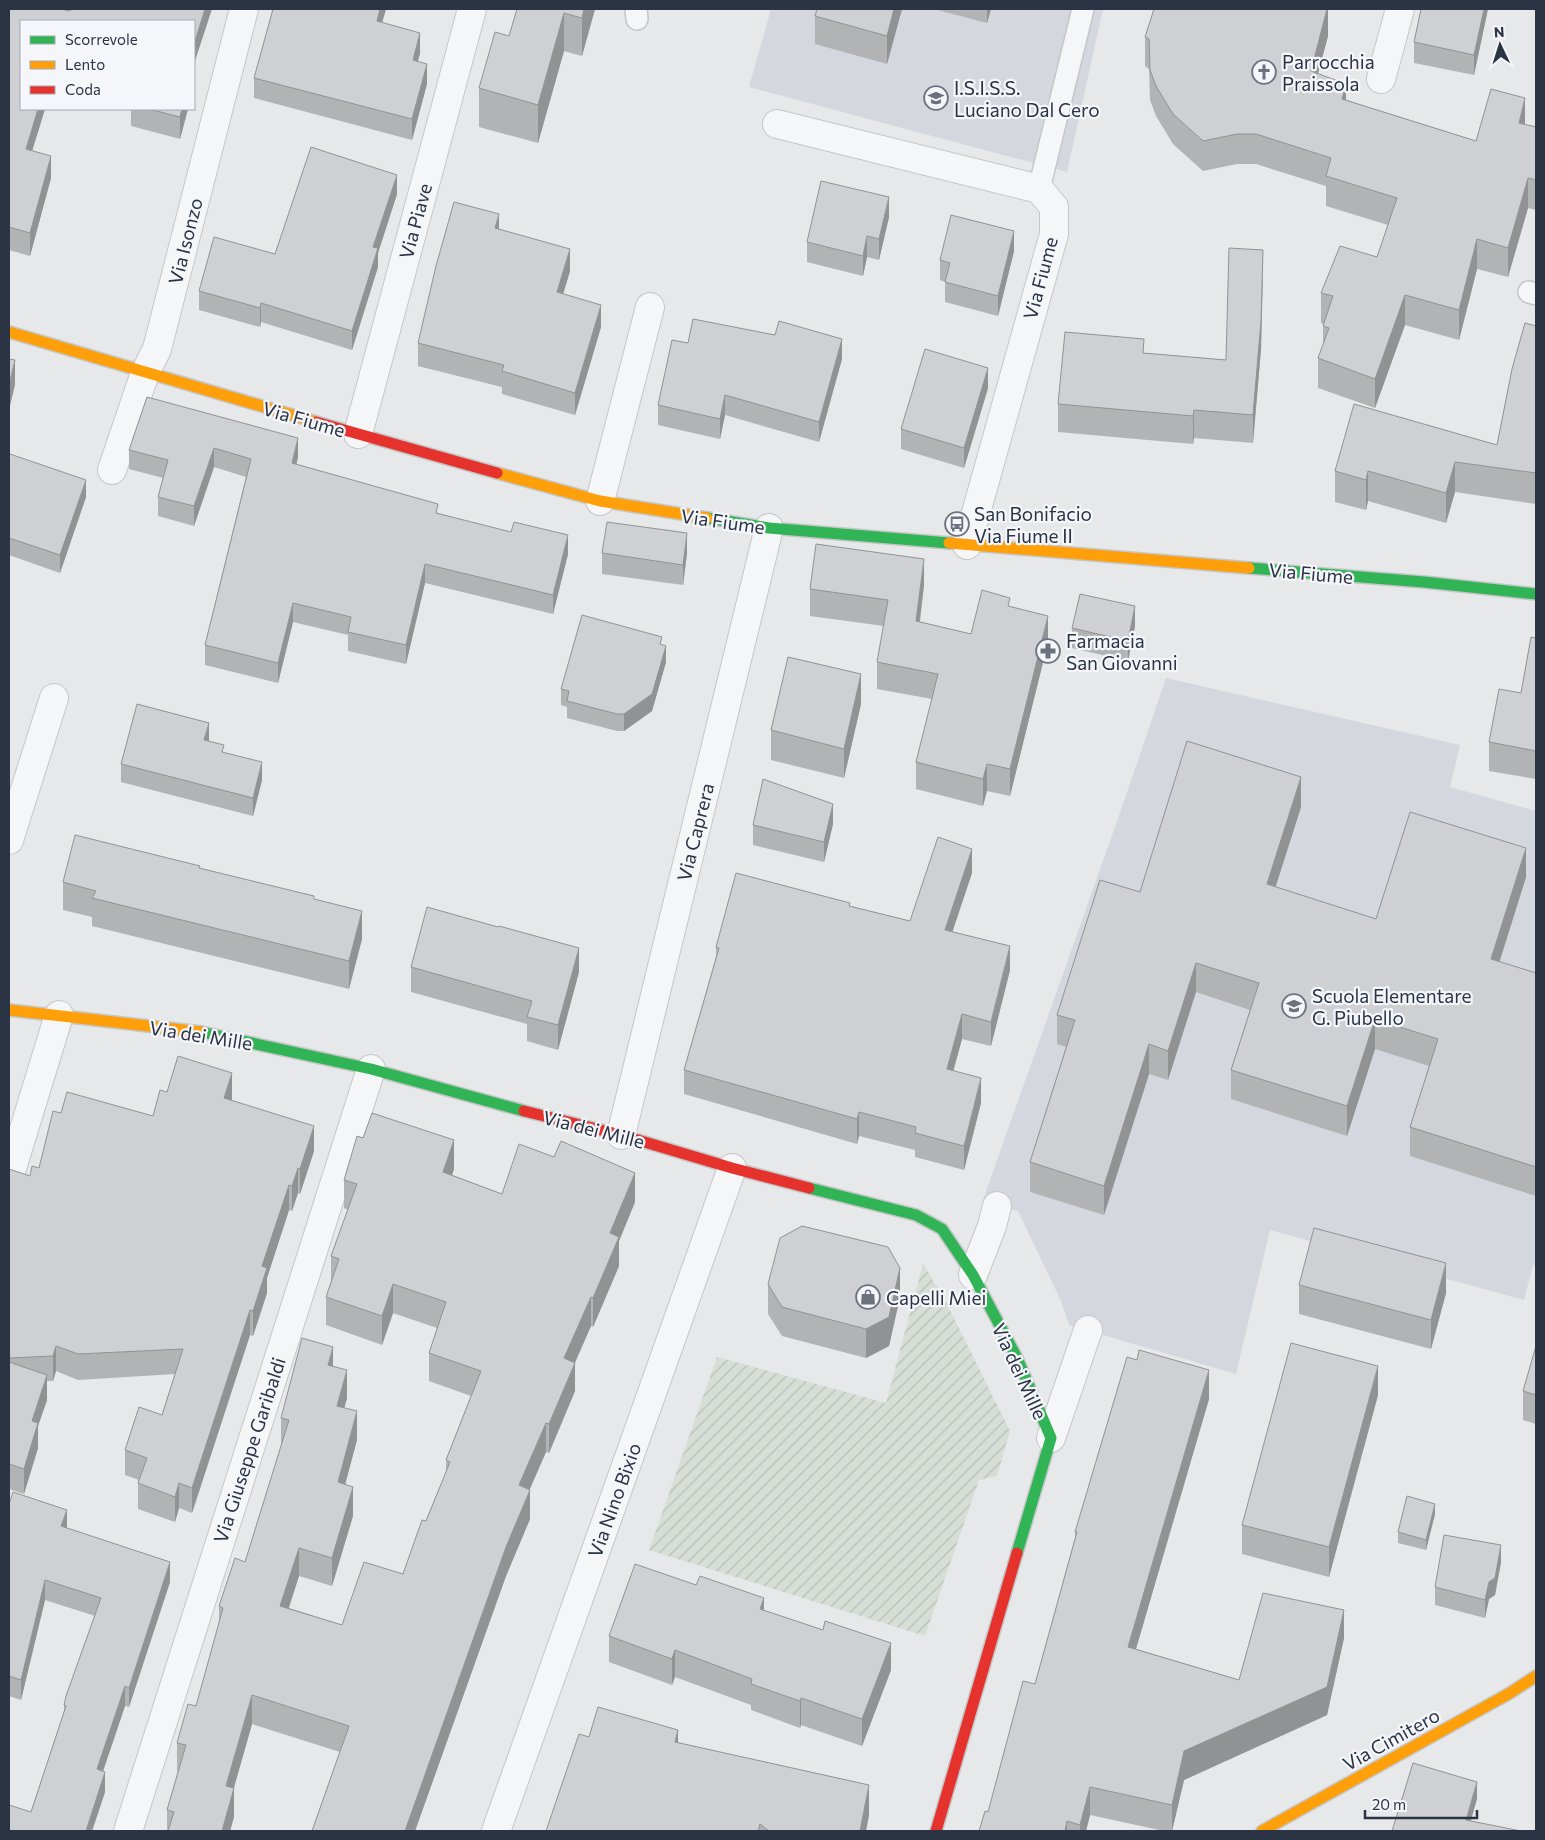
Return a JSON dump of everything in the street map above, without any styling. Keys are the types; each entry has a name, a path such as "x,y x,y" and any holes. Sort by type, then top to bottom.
{"street":[{"name":"Via Isonzo","path":"112,470 145,373 157,350 244,9"},
{"name":"Via Piave","path":"358,434 472,9"},
{"path":"1381,79 1400,9"},
{"path":"777,124 1040,189"},
{"name":"Via Fiume","path":"967,545 1054,234 1054,207 1040,189"},
{"path":"600,501 650,308"},
{"name":"Via Fiume","path":"9,332 358,434 600,501 769,528 1424,582 1536,594"},
{"name":"Via Caprera","path":"621,1135 769,528"},
{"path":"9,840 54,698"},
{"name":"Via dei Mille","path":"9,1010 214,1034 371,1069 554,1119 621,1135 732,1168 916,1215 942,1229 973,1274 1017,1358 1051,1438"},
{"path":"9,1178 59,1015"},
{"name":"Via Giuseppe Garibaldi","path":"128,1831 371,1069"},
{"name":"Via Nino Bixio","path":"496,1831 732,1168"},
{"path":"973,1274 992,1226 997,1206"},
{"name":"Via dei Mille","path":"936,1831 1051,1438 1088,1330"},
{"name":"Via Cimitero","path":"1262,1831 1510,1693 1536,1676"}],"lane":[{"path":"1040,189 1083,9"}],"shaded area":[{"name":"I.S.I.S.S. Luciano Dal Cero","path":"771,9 1103,9 1067,172 749,87"},
{"name":"Scuola Elementare G. Piubello","path":"1166,678 1460,745 1450,787 1536,811 1536,1266 1533,1265 1524,1300 1270,1230 1236,1374 1069,1325 1061,1301 1018,1211 997,1206 983,1200"},
{"path":"923,1264 946,1302 1010,1431 997,1476 979,1480 925,1636 649,1550 717,1357 886,1403"}],"building":[{"path":"9,9 61,9 70,11 70,9 205,9 195,41 195,20 20,20 20,110 38,110 26,149 51,156 30,233 9,227"},
{"path":"273,9 380,9 377,21 420,33 413,60 427,64 412,119 254,78"},
{"path":"517,9 584,9 582,18 564,13 538,105 479,88 495,32 509,36"},
{"path":"817,9 894,9 887,36 815,16"},
{"path":"1154,9 1327,9 1311,71 1346,84 1342,99 1476,141 1491,89 1525,98 1519,123 1536,127 1536,180 1528,178 1508,248 1477,239 1459,310 1405,295 1375,379 1318,358 1329,328 1323,326 1333,296 1321,293 1340,246 1377,257 1397,198 1326,176 1331,158 1256,134 1237,134 1203,141 1173,114 1156,86 1150,70 1149,39 1145,37"},
{"path":"1421,9 1484,9 1474,55 1414,42"},
{"path":"153,110 182,110 180,117"},
{"path":"311,147 397,175 373,247 378,248 352,331 261,303 260,308 199,291 214,237 275,254"},
{"path":"821,181 889,197 879,239 867,236 863,256 807,242"},
{"path":"454,202 499,214 495,228 570,249 557,292 601,305 575,393 502,371 504,365 418,343 436,266"},
{"path":"951,215 1014,231 998,296 945,282 950,263 940,260"},
{"path":"1229,248 1263,250 1261,321 1253,415 1194,410 1193,416 1058,404 1065,332 1144,339 1143,353 1226,360"},
{"path":"693,319 775,335 779,321 842,339 819,422 725,395 720,419 658,405 672,340 688,343"},
{"path":"1525,323 1536,326 1536,473 1455,462 1446,493 1368,471 1366,480 1335,471 1354,404 1497,445 1512,369"},
{"path":"925,349 988,368 964,448 901,429"},
{"path":"9,359 15,360 9,385"},
{"path":"147,397 298,438 292,463 438,504 436,513 511,532 514,522 568,535 553,595 425,564 406,645 348,632 351,617 293,603 278,663 205,645 251,459 214,448 194,506 158,497 168,460 129,450"},
{"path":"10,454 86,480 60,555 9,538"},
{"path":"607,522 687,533 683,565 602,553"},
{"path":"816,544 924,559 916,621 971,634 982,590 1010,598 1008,606 1048,616 1010,769 987,764 983,779 916,762 938,674 877,662 888,600 810,589"},
{"path":"1080,594 1135,606 1128,641 1072,628"},
{"path":"582,615 662,637 660,644 666,646 652,694 624,714 617,714 567,701 569,691 561,689"},
{"path":"1531,637 1536,638 1536,751 1489,742 1499,689 1521,693"},
{"path":"788,657 861,674 844,749 771,730"},
{"path":"137,704 209,723 204,740 224,745 222,752 262,762 253,798 121,764"},
{"path":"1187,741 1301,777 1267,884 1376,919 1410,812 1526,848 1491,959 1536,973 1536,1167 1410,1127 1438,1039 1375,1019 1347,1106 1231,1070 1259,983 1196,963 1168,1051 1149,1044 1104,1186 1030,1162 1075,1020 1057,1015 1100,880 1140,892"},
{"path":"763,779 833,804 824,842 753,825"},
{"path":"75,835 314,896 314,899 362,911 349,961 92,898 96,891 63,882"},
{"path":"938,837 972,849 945,930 1010,946 991,1022 962,1014 947,1069 981,1078 964,1146 915,1133 916,1127 859,1112 857,1119 684,1070 719,948 716,947 736,873 850,903 849,906 910,921"},
{"path":"427,907 579,948 558,1025 527,1017 532,1001 411,967"},
{"path":"178,1056 232,1073 224,1098 314,1126 300,1169 298,1168 292,1186 289,1185 262,1266 267,1268 253,1311 250,1310 192,1488 179,1483 175,1497 138,1483 147,1458 125,1450 139,1407 162,1415 183,1349 78,1354 56,1346 53,1356 9,1358 9,1169 30,1176 32,1166 39,1168 53,1111 61,1113 67,1092 153,1116 160,1090 167,1092"},
{"path":"372,1113 454,1140 443,1172 502,1194 519,1144 554,1157 561,1141 635,1173 610,1233 619,1237 593,1298 591,1297 564,1358 575,1363 549,1424 546,1423 519,1485 530,1490 506,1547 405,1831 312,1831 349,1726 252,1695 226,1786 234,1788 222,1831 168,1831 174,1812 167,1810 186,1745 177,1743 188,1704 196,1706 223,1608 219,1606 235,1558 245,1562 289,1420 281,1418 302,1338 333,1347 328,1365 347,1370 337,1406 357,1411 338,1482 353,1487 332,1558 299,1548 280,1606 342,1625 364,1562 403,1574 422,1520 426,1521 450,1462 446,1460 481,1371 429,1353 446,1302 393,1284 382,1316 326,1297 339,1259 331,1256 357,1184 344,1180 357,1136 363,1138"},
{"path":"802,1226 888,1247 900,1268 889,1317 866,1329 782,1307 768,1284 780,1238"},
{"path":"1314,1228 1446,1263 1431,1320 1299,1285"},
{"path":"1291,1343 1378,1366 1329,1547 1242,1525"},
{"path":"1536,1346 1536,1395 1523,1391"},
{"path":"1139,1350 1209,1370 1128,1647 1239,1680 1263,1593 1344,1610 1327,1687 1184,1751 1172,1805 1090,1787 1080,1825 1067,1821 1065,1831 979,1831 985,1811 988,1812 1023,1681 1035,1684 1077,1532 1075,1532 1127,1357 1137,1360"},
{"path":"9,1362 47,1375 32,1421 38,1423 24,1469 9,1464"},
{"path":"13,1492 67,1510 61,1526 170,1562 129,1688 125,1686 97,1769 105,1772 86,1831 9,1831 9,1805 31,1812 66,1706 64,1705 66,1696 101,1598 45,1580 21,1680 9,1676 9,1504"},
{"path":"1407,1496 1435,1504 1426,1540 1398,1532"},
{"path":"1444,1535 1501,1545 1495,1578 1489,1582 1485,1600 1435,1587"},
{"path":"635,1564 696,1585 700,1576 764,1598 760,1609 823,1630 825,1621 891,1643 862,1719 801,1698 800,1701 751,1684 752,1679 675,1650 672,1659 609,1636"},
{"path":"598,1707 678,1730 675,1742 869,1785 860,1831 769,1831 760,1824 758,1831 546,1831 579,1734 589,1737"},
{"path":"1413,1763 1477,1782 1466,1820 1521,1831 1392,1831"}],"traffic: fast":[{"path":"707,518 769,528 949,543"},
{"path":"1249,568 1424,582 1536,594"},
{"path":"201,1032 371,1069 524,1111"},
{"path":"809,1188 916,1215 942,1229 973,1275 1017,1358 1051,1438 1017,1553"}],"traffic: slow":[{"path":"9,332 316,422"},
{"path":"497,473 600,501 707,518"},
{"path":"949,543 1249,568"},
{"path":"9,1010 201,1032"},
{"path":"1262,1831 1510,1693 1536,1676"}],"traffic: jam":[{"path":"316,422 497,473"},
{"path":"524,1111 621,1135 732,1168 809,1188"},
{"path":"936,1831 1017,1553"}],"place":[{"name":"Parrocchia Praissola","path":"1264,72"},
{"name":"I.S.I.S.S. Luciano Dal Cero","path":"936,98"},
{"name":"San Bonifacio Via Fiume II","path":"957,524"},
{"name":"Farmacia San Giovanni","path":"1048,651"},
{"name":"Scuola Elementare G. Piubello","path":"1294,1006"},
{"name":"Capelli Miei","path":"868,1297"}]}
